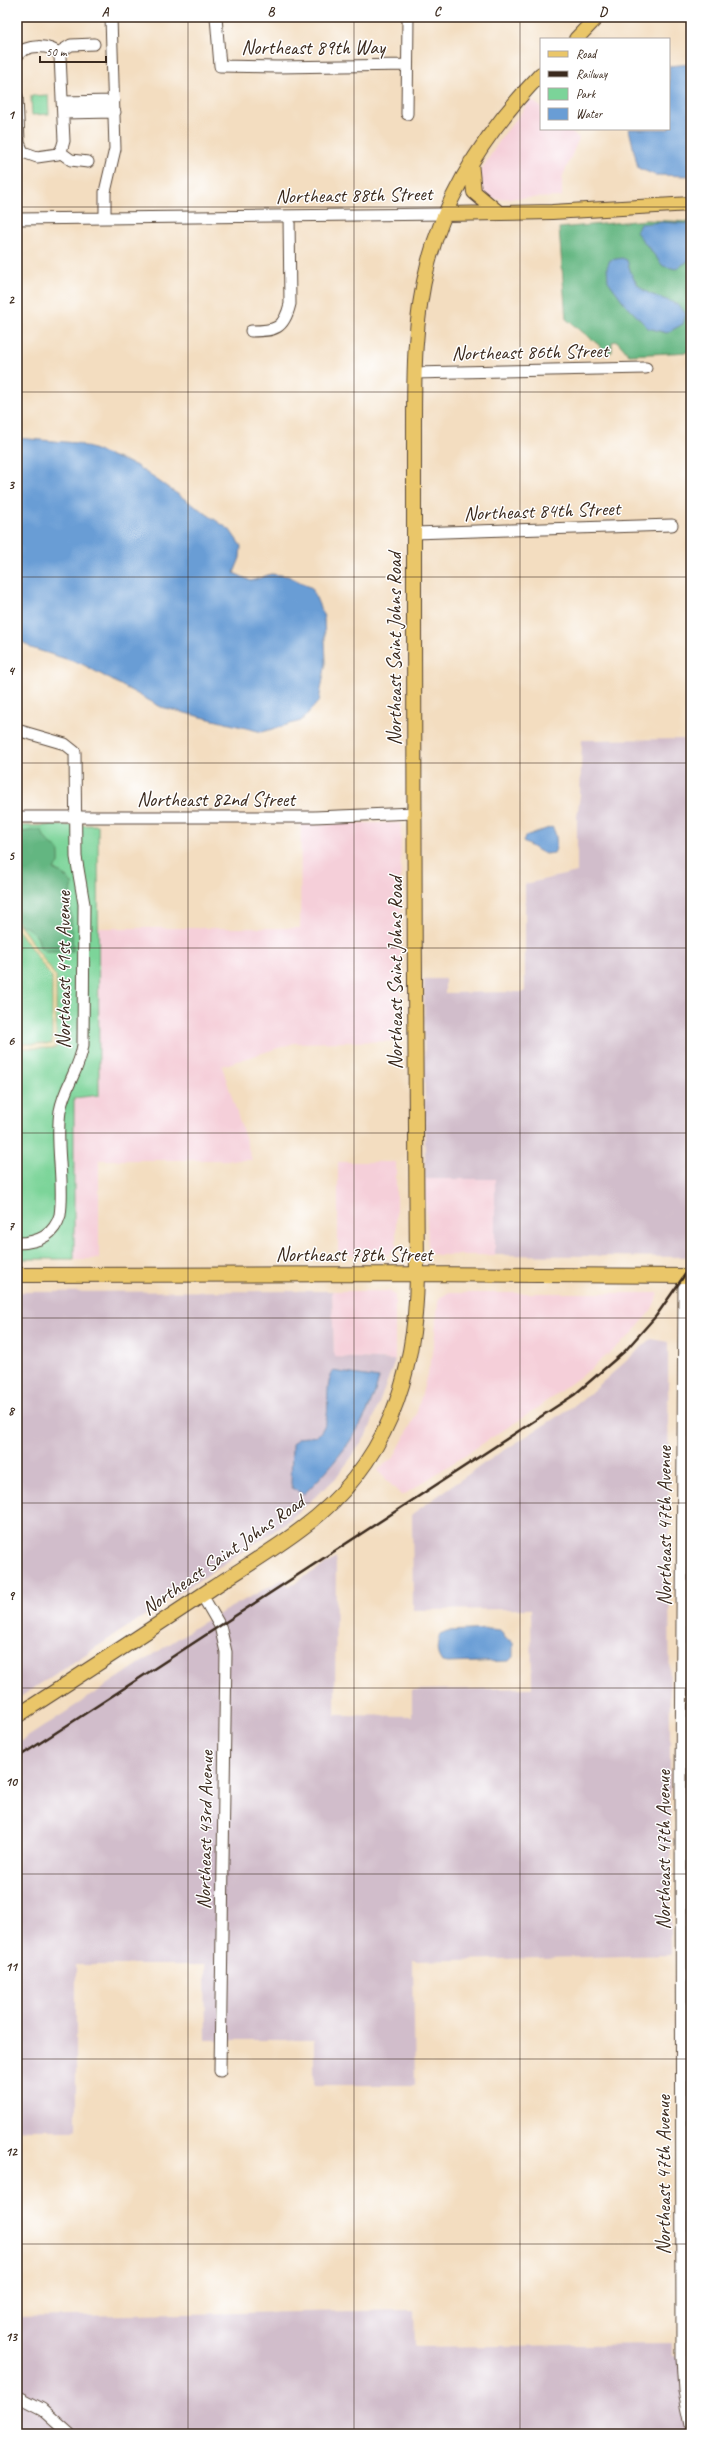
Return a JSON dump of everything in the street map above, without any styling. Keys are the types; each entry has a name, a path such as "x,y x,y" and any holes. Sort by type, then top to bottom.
{"main road":[{"path":"577,38 597,17"},
{"name":"Northeast Saint Johns Road","path":"17,1716 302,1529 349,1483 367,1460 384,1433 404,1384 416,1322 417,1274 414,814 414,372 421,297 430,256 445,214 471,162 506,113 540,75"},
{"path":"471,162 474,192 499,213"},
{"name":"Northeast 88th Street","path":"445,214 691,204"},
{"name":"Northeast 78th Street","path":"17,1275 417,1274 688,1276"}],"street":[{"path":"105,218 105,192 115,149 111,17"},
{"name":"Northeast 89th Way","path":"216,17 220,66 286,67 407,65"},
{"path":"407,114 408,17"},
{"path":"58,53 71,45 94,44"},
{"path":"17,55 31,48 48,48 58,53 61,62 64,141 60,152"},
{"path":"17,96 20,155 48,156 60,152"},
{"path":"63,107 114,107"},
{"path":"60,152 71,160 88,162"},
{"name":"Northeast 88th Street","path":"17,218 445,214"},
{"path":"251,331 265,331 283,323 290,304 290,216"},
{"name":"Northeast 86th Street","path":"414,372 646,368"},
{"name":"Northeast 84th Street","path":"414,534 672,525"},
{"name":"Northeast 41st Avenue","path":"17,730 66,744 73,749 75,755 76,857 84,904 84,1035 80,1059 64,1093 60,1112 61,1210 59,1220 51,1233 38,1240 17,1243"},
{"name":"Northeast 82nd Street","path":"17,817 314,817 414,814"},
{"name":"Northeast 47th Avenue","path":"688,1276 681,1788 687,2350 684,2391 691,2424"},
{"name":"Northeast 43rd Avenue","path":"202,1595 220,1626 226,1652 220,2071"},
{"path":"17,2396 47,2413 69,2433"}],"shaded area":[{"path":"531,100 540,106 540,130 569,130 579,138 562,178 562,197 492,199 482,194 477,179 479,173 502,137"},
{"path":"691,739 691,1250 686,1257 495,1255 495,1179 425,1179 424,979 445,979 445,993 525,992 525,884 577,872 577,817 580,795 582,740"},
{"path":"301,823 401,823 400,1041 294,1043 222,1066 252,1160 99,1160 99,1259 74,1259 74,1098 99,1094 98,928 300,928"},
{"path":"338,1162 396,1162 396,1247 388,1255 338,1255"},
{"path":"425,1179 495,1179 495,1255 439,1255 432,1254 428,1250"},
{"path":"332,1291 389,1291 395,1295 395,1360 334,1357"},
{"path":"332,1291 334,1357 395,1360 368,1433 335,1479 285,1524 17,1699 17,1292"},
{"path":"448,1293 659,1293 652,1309 632,1334 592,1368 530,1413 402,1496 377,1470 394,1457 416,1415 433,1353 439,1298"},
{"path":"651,1339 668,1342 671,1955 413,1961 415,2085 314,2085 314,2040 206,2040 205,1965 76,1965 76,2130 17,2130 17,1744 200,1624 283,1579 289,1586 336,1558 335,1715 412,1716 412,1690 532,1688 531,1609 413,1610 412,1514 483,1464 580,1402"},
{"path":"414,2310 415,2347 672,2344 672,2356 691,2356 691,2434 17,2434 17,2317"}],"green space":[{"path":"48,95 49,114 32,115 31,96"},
{"path":"646,220 691,222 691,352 629,355 617,341 612,342 612,352 603,354 599,345 566,319 559,228"},
{"path":"98,825 99,1095 74,1098 74,1259 17,1259 17,826"},
{"path":"17,828 24,832 41,830 49,843 58,850 59,864 54,869 68,878 73,885 70,894 73,951 45,951 40,947 39,942 33,932 17,923"}],"sand":[{"path":"17,921 56,977 56,1048 20,1048 20,1055 17,1055 18,1044 52,1044 52,978 17,928"}],"water":[{"path":"691,64 691,176 655,175 638,168 629,130 670,130 670,66"},
{"path":"662,222 691,224 691,259 676,269 663,266 636,232 640,224"},
{"path":"622,258 627,260 635,280 644,291 677,304 682,308 686,314 683,324 667,333 648,328 625,304 608,281 607,267 610,260"},
{"path":"17,438 77,443 135,465 230,530 241,546 240,558 234,573 251,581 271,574 288,576 312,588 324,617 326,662 319,701 301,721 262,732 161,707 82,664 31,648 17,638"},
{"path":"552,827 556,840 554,853 545,854 523,842 525,836"},
{"path":"333,1371 379,1378 367,1411 350,1441 328,1469 304,1494 293,1489 291,1484 292,1444 298,1438 317,1436 323,1429 327,1413 328,1388"},
{"path":"500,1630 505,1638 513,1642 513,1657 509,1661 448,1663 442,1662 440,1659 437,1648 440,1634 447,1631"}],"railway":[{"path":"17,1758 574,1395 625,1351 656,1316 691,1266"}]}
